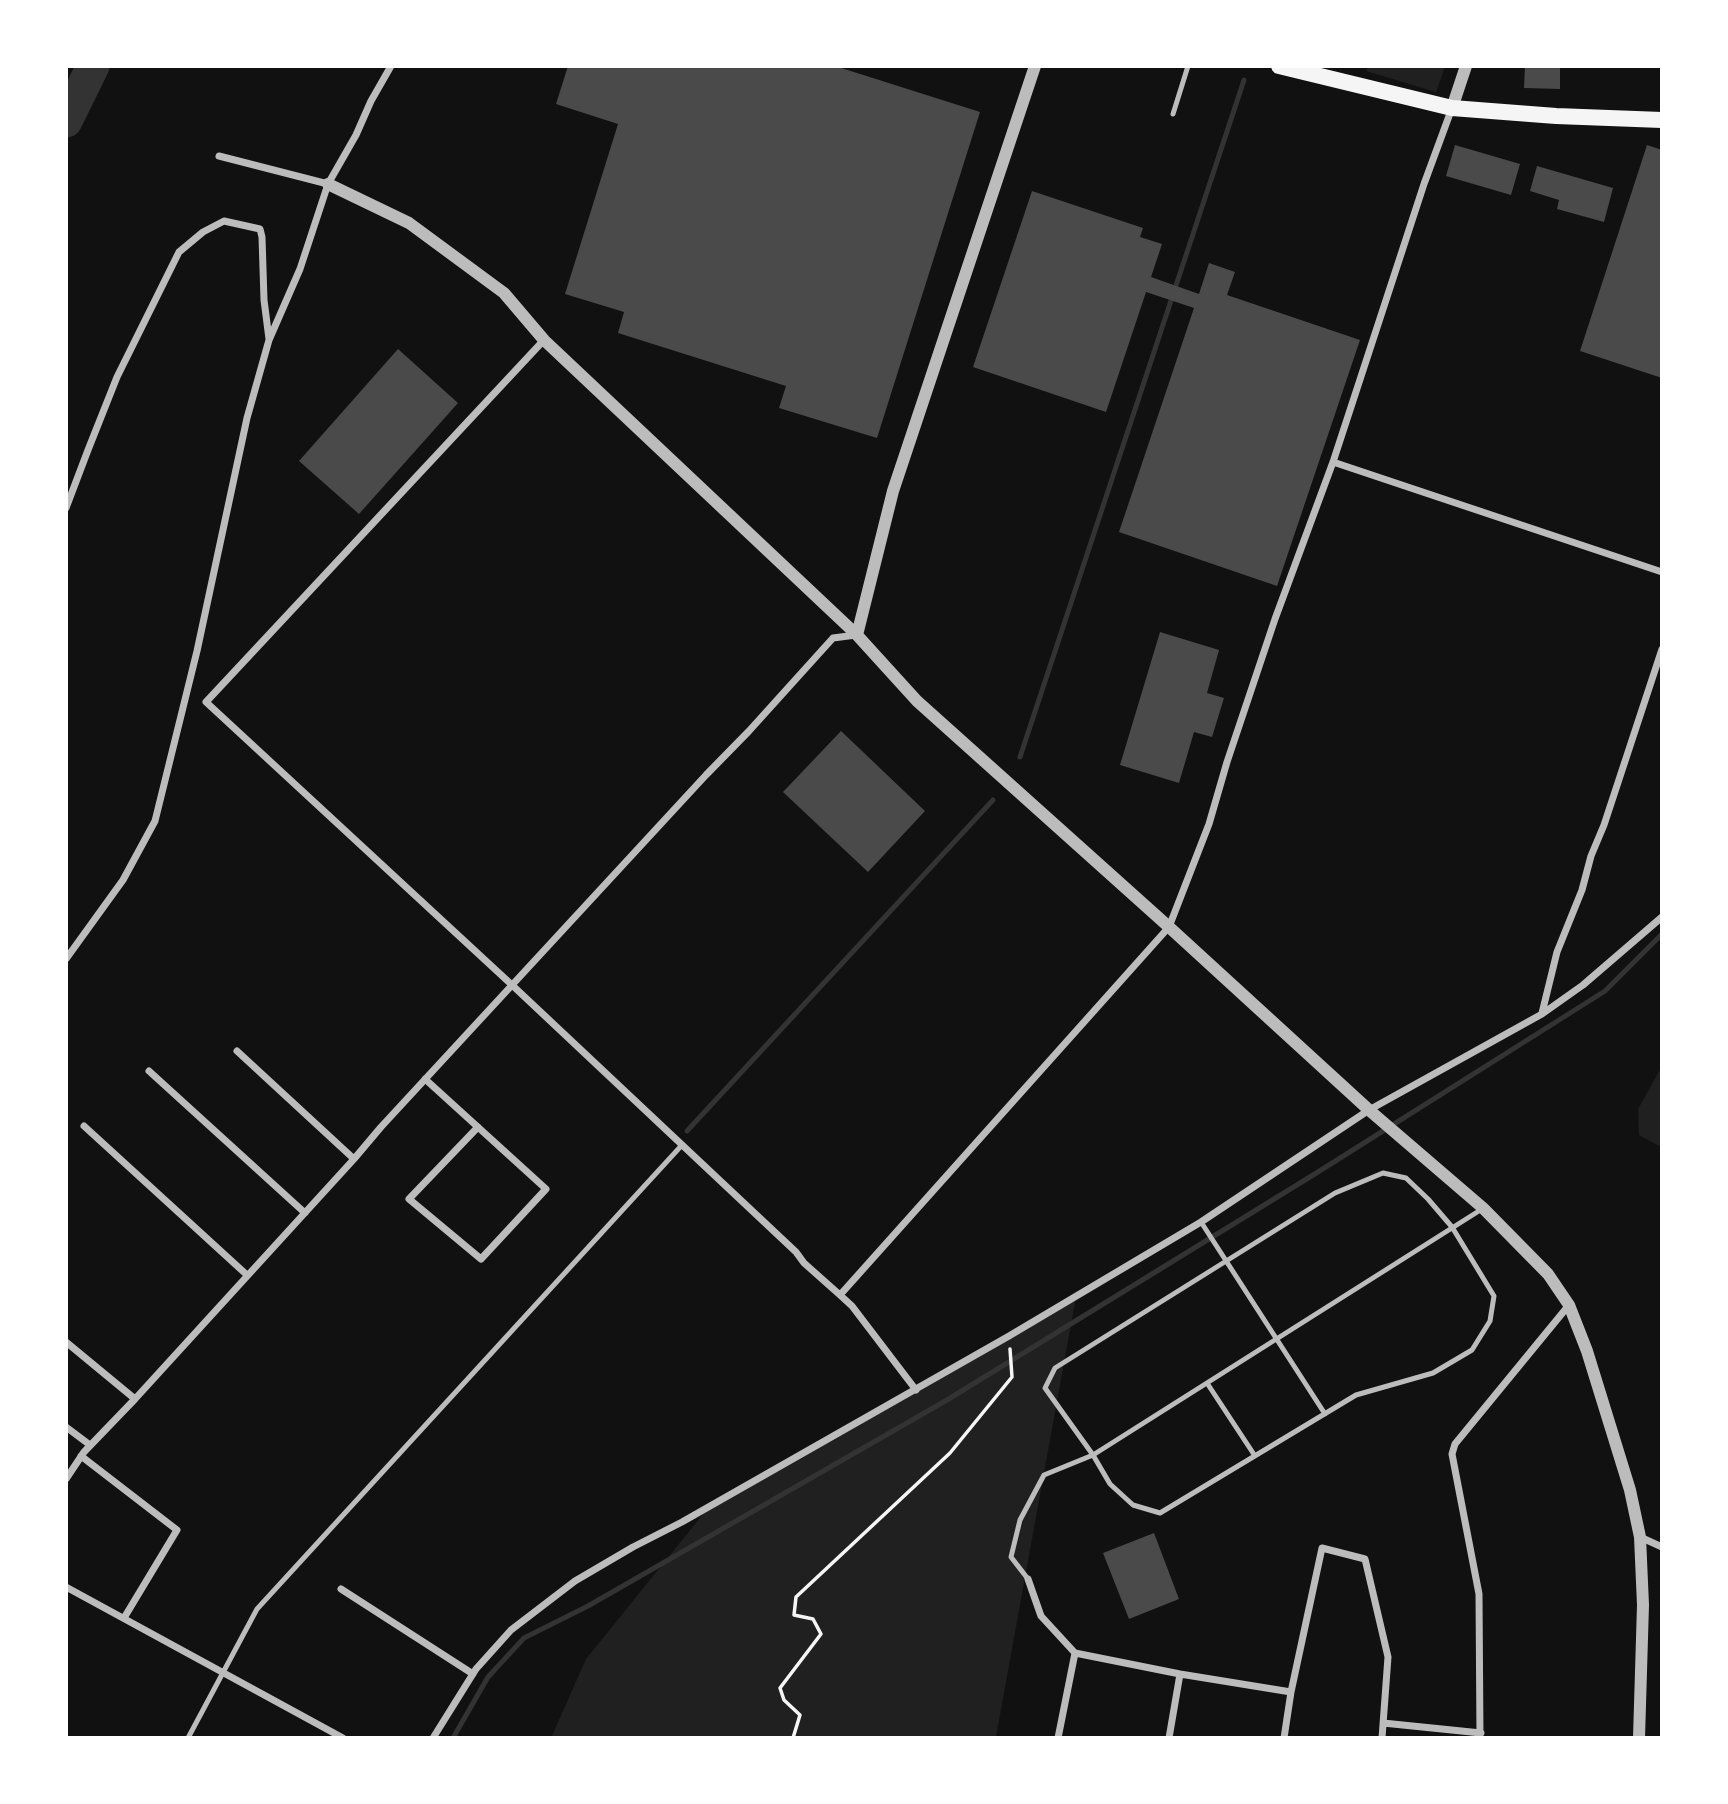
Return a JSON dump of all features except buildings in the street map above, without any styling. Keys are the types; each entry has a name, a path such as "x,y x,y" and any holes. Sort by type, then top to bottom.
{"main road":[{"path":"1279,66 1452,108 1661,120"}],"street":[{"path":"66,959 123,880 155,821 197,651 247,418 269,340 300,269 328,184 391,66"},
{"path":"857,635 893,491 1035,66"},
{"path":"840,1295 1169,927 1209,824 1275,618 1333,462 1424,184 1466,66"},
{"path":"219,156 328,184 409,223 504,293 544,340 857,635 917,701 1369,1110 1483,1208 1548,1274 1569,1305 1587,1351 1630,1490 1640,1537 1643,1605 1639,1738"},
{"path":"66,508 117,377 179,252 203,232 224,221 260,229 269,340"},
{"path":"544,340 206,702 796,1252 804,1263 852,1307 916,1390"},
{"path":"1333,462 1661,572"},
{"path":"66,1479 90,1445 833,638 857,635"},
{"path":"1542,1014 1557,952 1582,890 1661,649"},
{"path":"433,1738 473,1674 511,1630 575,1581 916,1390 1201,1223 1369,1110 1542,1014 1583,985 1661,917"},
{"path":"237,1051 354,1159"},
{"path":"149,1072 305,1213"},
{"path":"425,1079 478,1127 546,1189 481,1259 409,1199 478,1127"},
{"path":"84,1126 247,1275"},
{"path":"1383,1723 1481,1735 1479,1594 1452,1454 1455,1444 1569,1305"},
{"path":"66,1342 135,1399"},
{"path":"66,1427 90,1445"},
{"path":"81,1457 177,1530 124,1618"},
{"path":"1640,1537 1661,1547"},
{"path":"1284,1738 1322,1548 1365,1559 1388,1657 1382,1738"},
{"path":"1028,1579 1041,1616 1075,1653 1292,1692"},
{"path":"66,1587 343,1738"},
{"path":"341,1589 473,1674"},
{"path":"1058,1738 1075,1653"},
{"path":"1169,1738 1180,1674"}],"lane":[{"path":"1173,114 1188,66"},
{"path":"188,1738 257,1609 682,1144"},
{"path":"1383,1173 1406,1178 1452,1227 1494,1296 1490,1321 1472,1350 1433,1373 1356,1395 1160,1513 1133,1505 1110,1484 1093,1455 1045,1388 1055,1368 1225,1261 1335,1193 1383,1173"},
{"path":"1028,1579 1011,1557 1020,1520 1044,1475 1093,1455 1483,1208"},
{"path":"1201,1223 1325,1414"},
{"path":"1207,1383 1255,1456"}],"path":[{"path":"793,1738 800,1715 784,1700 780,1688 821,1634 813,1619 794,1615 796,1597 950,1452 995,1399 1012,1377 1009,1336"}],"shaded area":[{"path":"1368,66 1445,67 1436,92 1366,71"},
{"path":"1661,1068 1662,1147 1639,1135 1638,1109"},
{"path":"1076,1297 996,1737 551,1738 586,1659 708,1508"}],"waterway":[{"path":"66,121 93,66"},
{"path":"1020,757 1244,80"},
{"path":"687,1131 993,800"},
{"path":"453,1738 488,1677 524,1638 588,1606 947,1400 1318,1172 1605,991 1662,934"}]}
